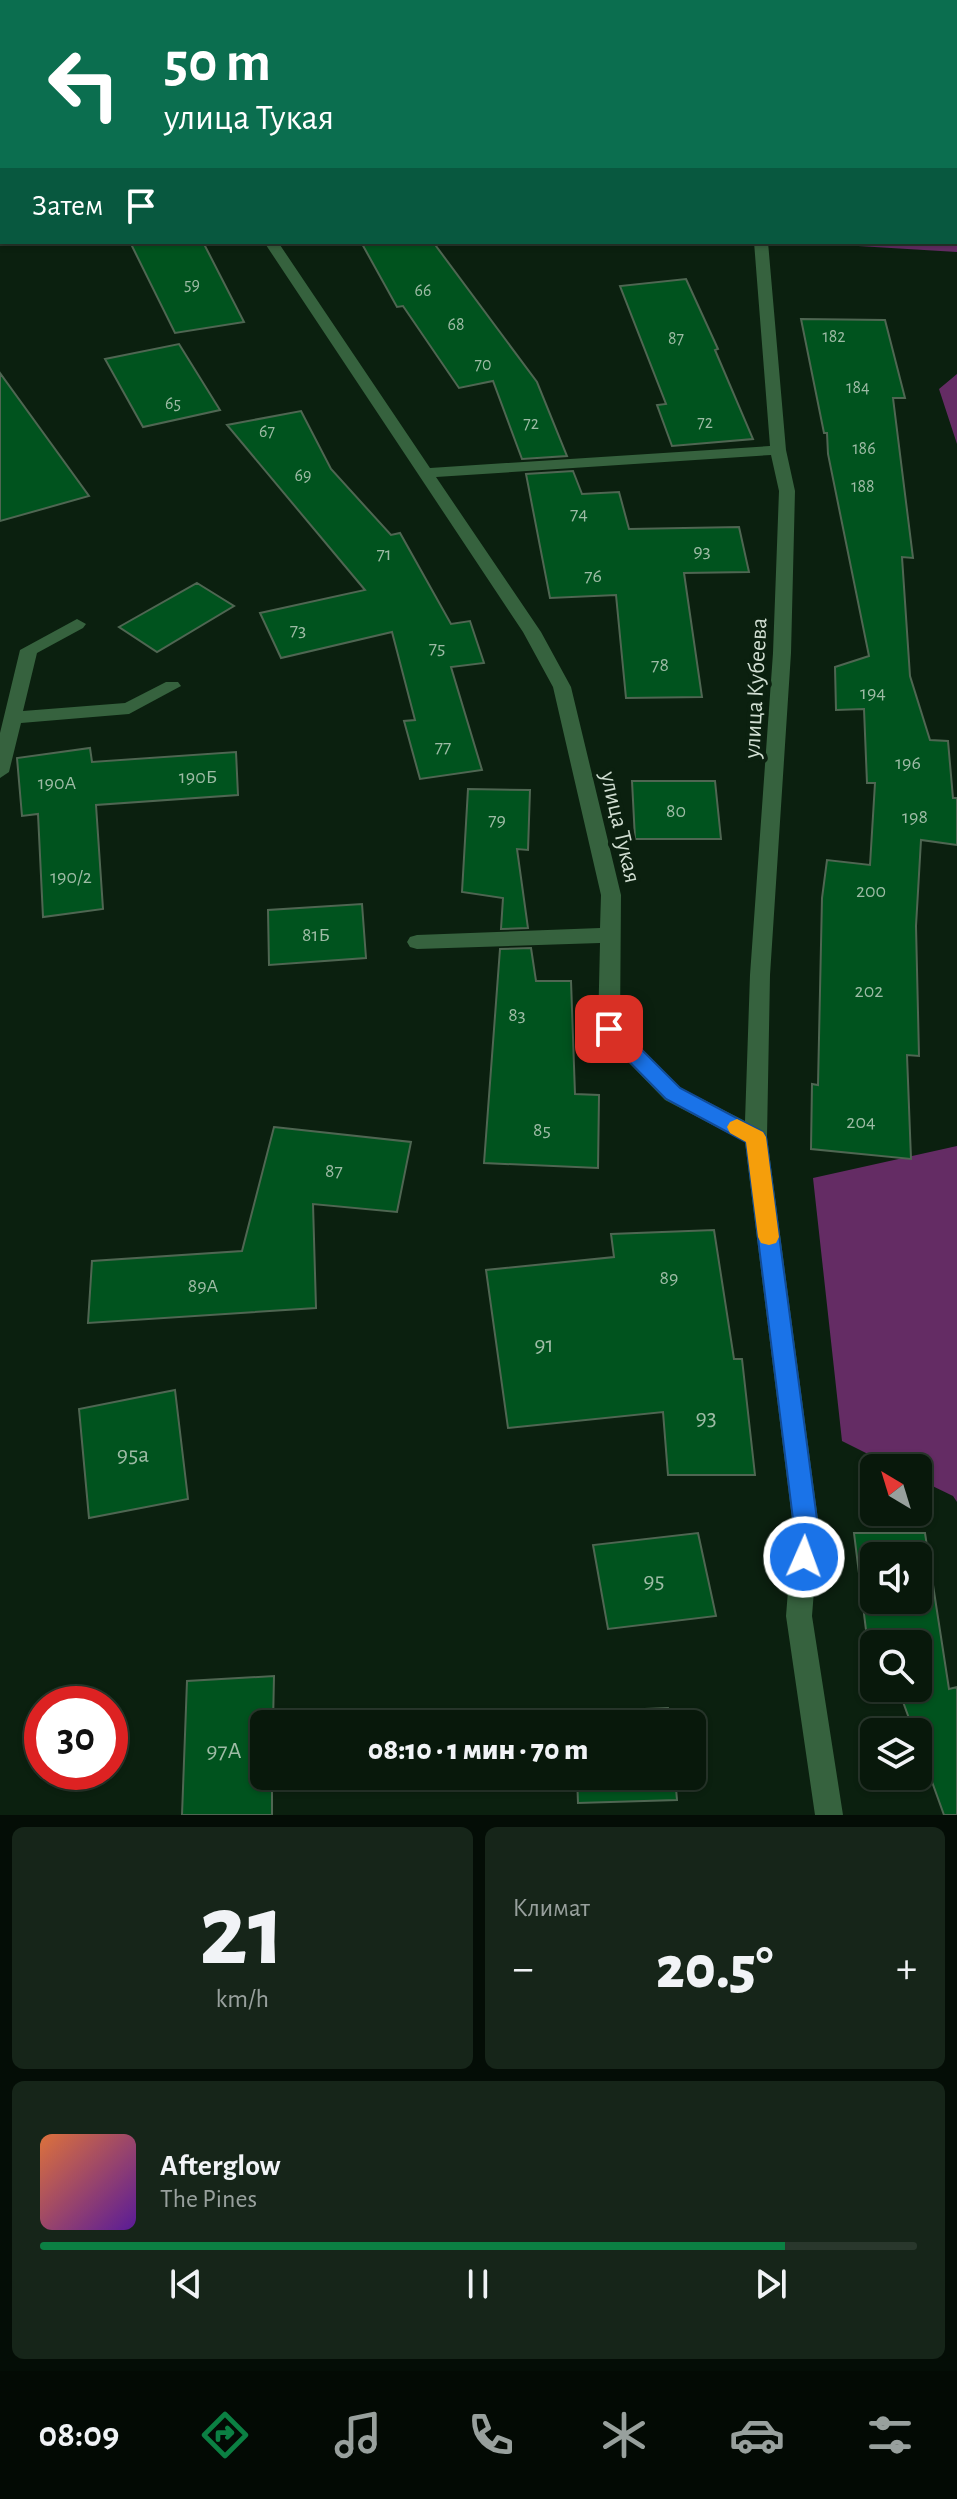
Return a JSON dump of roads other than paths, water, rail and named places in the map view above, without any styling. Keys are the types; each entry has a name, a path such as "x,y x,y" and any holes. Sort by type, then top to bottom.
{"street":[{"name":"улица Тукая","path":"272,244 532,632 562,687 611,895 609,1029 673,1094 756,1137"},
{"name":"улица Кубеева","path":"756,1137 760,975 782,653 787,491 778,450 761,244"},
{"path":"428,473 778,450"},
{"path":"0,772 29,650 77,624"},
{"path":"14,718 129,708 172,686"},
{"path":"417,942 610,935"},
{"path":"756,1137 806,1527 799,1616 829,1815"}]}
